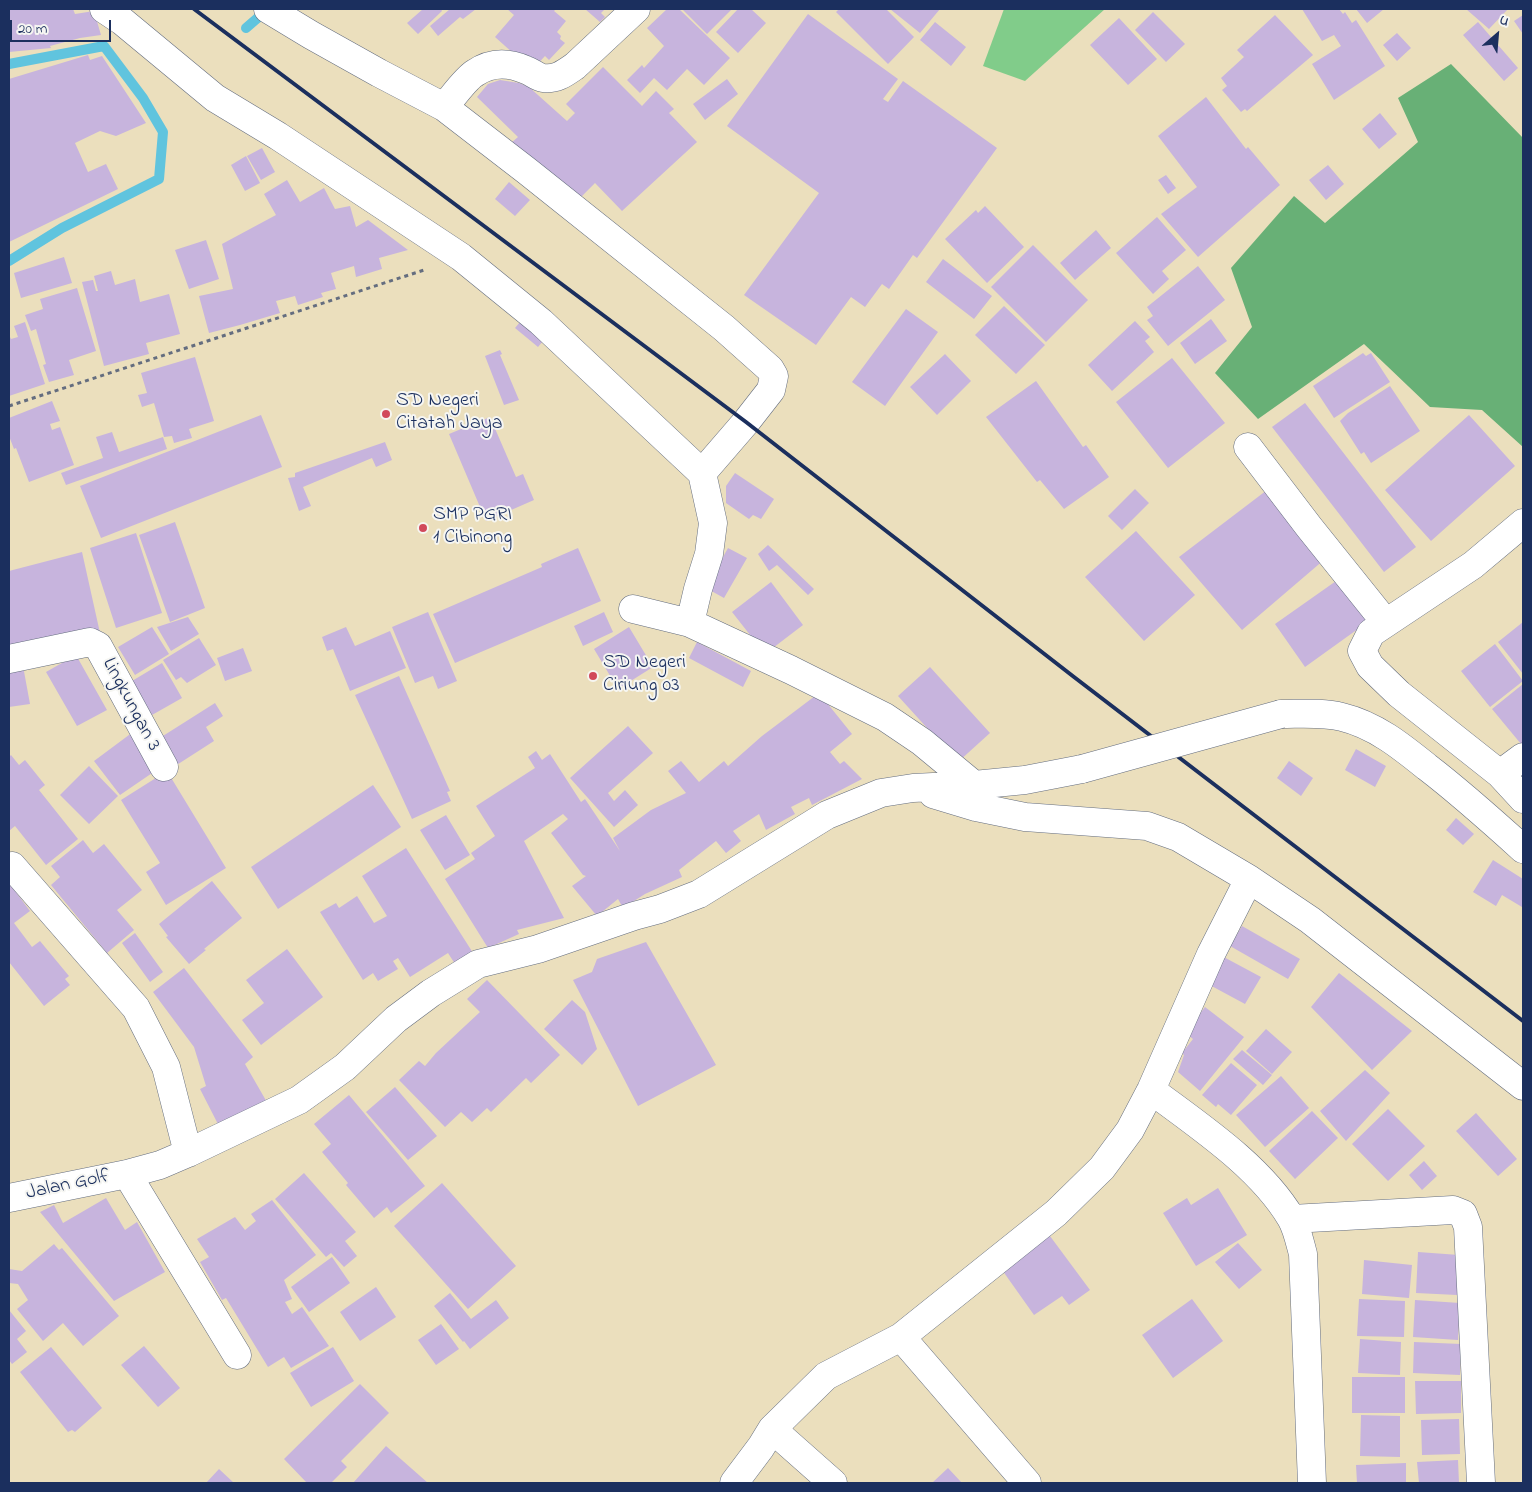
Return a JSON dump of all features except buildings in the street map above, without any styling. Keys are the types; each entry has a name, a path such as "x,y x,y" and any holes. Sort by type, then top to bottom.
{"street":[{"path":"104,9 122,20 215,98 278,136 461,257 541,322 702,473 713,523 709,554 690,624"},
{"path":"268,9 379,73 444,107 724,328 770,369 774,376 771,390 702,473"},
{"path":"444,107 473,73 494,64 506,64 525,69 542,78 553,78 564,74 636,9"},
{"path":"1248,447 1386,623"},
{"path":"1523,523 1473,565 1371,633 1362,651 1370,666 1399,694 1500,774 1523,799"},
{"path":"633,609 690,624 783,666 885,717 922,742 974,785"},
{"name":"Lingkungan 3","path":"9,659 90,642 98,646 164,767"},
{"name":"Jalan Golf","path":"9,1198 128,1174 160,1165 188,1153 299,1100 345,1067 396,1019 431,993 478,964 538,949 660,909 699,894 828,815 881,793 913,788 1025,780 1082,769 1281,714 1318,714 1341,717 1368,726 1393,740 1458,791 1523,849"},
{"path":"1500,774 1523,757"},
{"path":"913,788 976,806 1025,817 1147,826 1178,838 1249,879 1310,920 1523,1086"},
{"path":"12,866 136,1008 166,1067 188,1153"},
{"path":"734,1483 772,1429 826,1376 900,1337 1056,1213 1102,1168 1130,1130 1151,1090 1211,954 1249,879"},
{"path":"1151,1090 1229,1149 1267,1186 1292,1219 1303,1254 1312,1483"},
{"path":"128,1174 237,1355"},
{"path":"1292,1219 1453,1210 1463,1214 1468,1228 1481,1483"},
{"path":"900,1337 1027,1483"},
{"path":"772,1429 833,1483"}],"path":[{"path":"9,406 461,257"}],"green space":[{"path":"1004,9 1105,9 1025,81 983,66"},
{"path":"1451,64 1523,138 1523,447 1482,410 1430,407 1364,344 1258,419 1215,373 1252,327 1231,268 1294,196 1325,223 1418,142 1398,98"}],"waterway":[{"path":"246,28 268,9"},
{"path":"9,64 104,46 143,98 163,132 159,179 62,228 9,261"}],"railway":[{"path":"194,9 746,422 1074,677 1523,1021"}],"place":[{"name":"SD Negeri Citatah Jaya","path":"386,414"},
{"name":"SMP PGRI 1 Cibinong","path":"423,528"},
{"name":"SD Negeri Ciriung 03","path":"593,676"}]}
